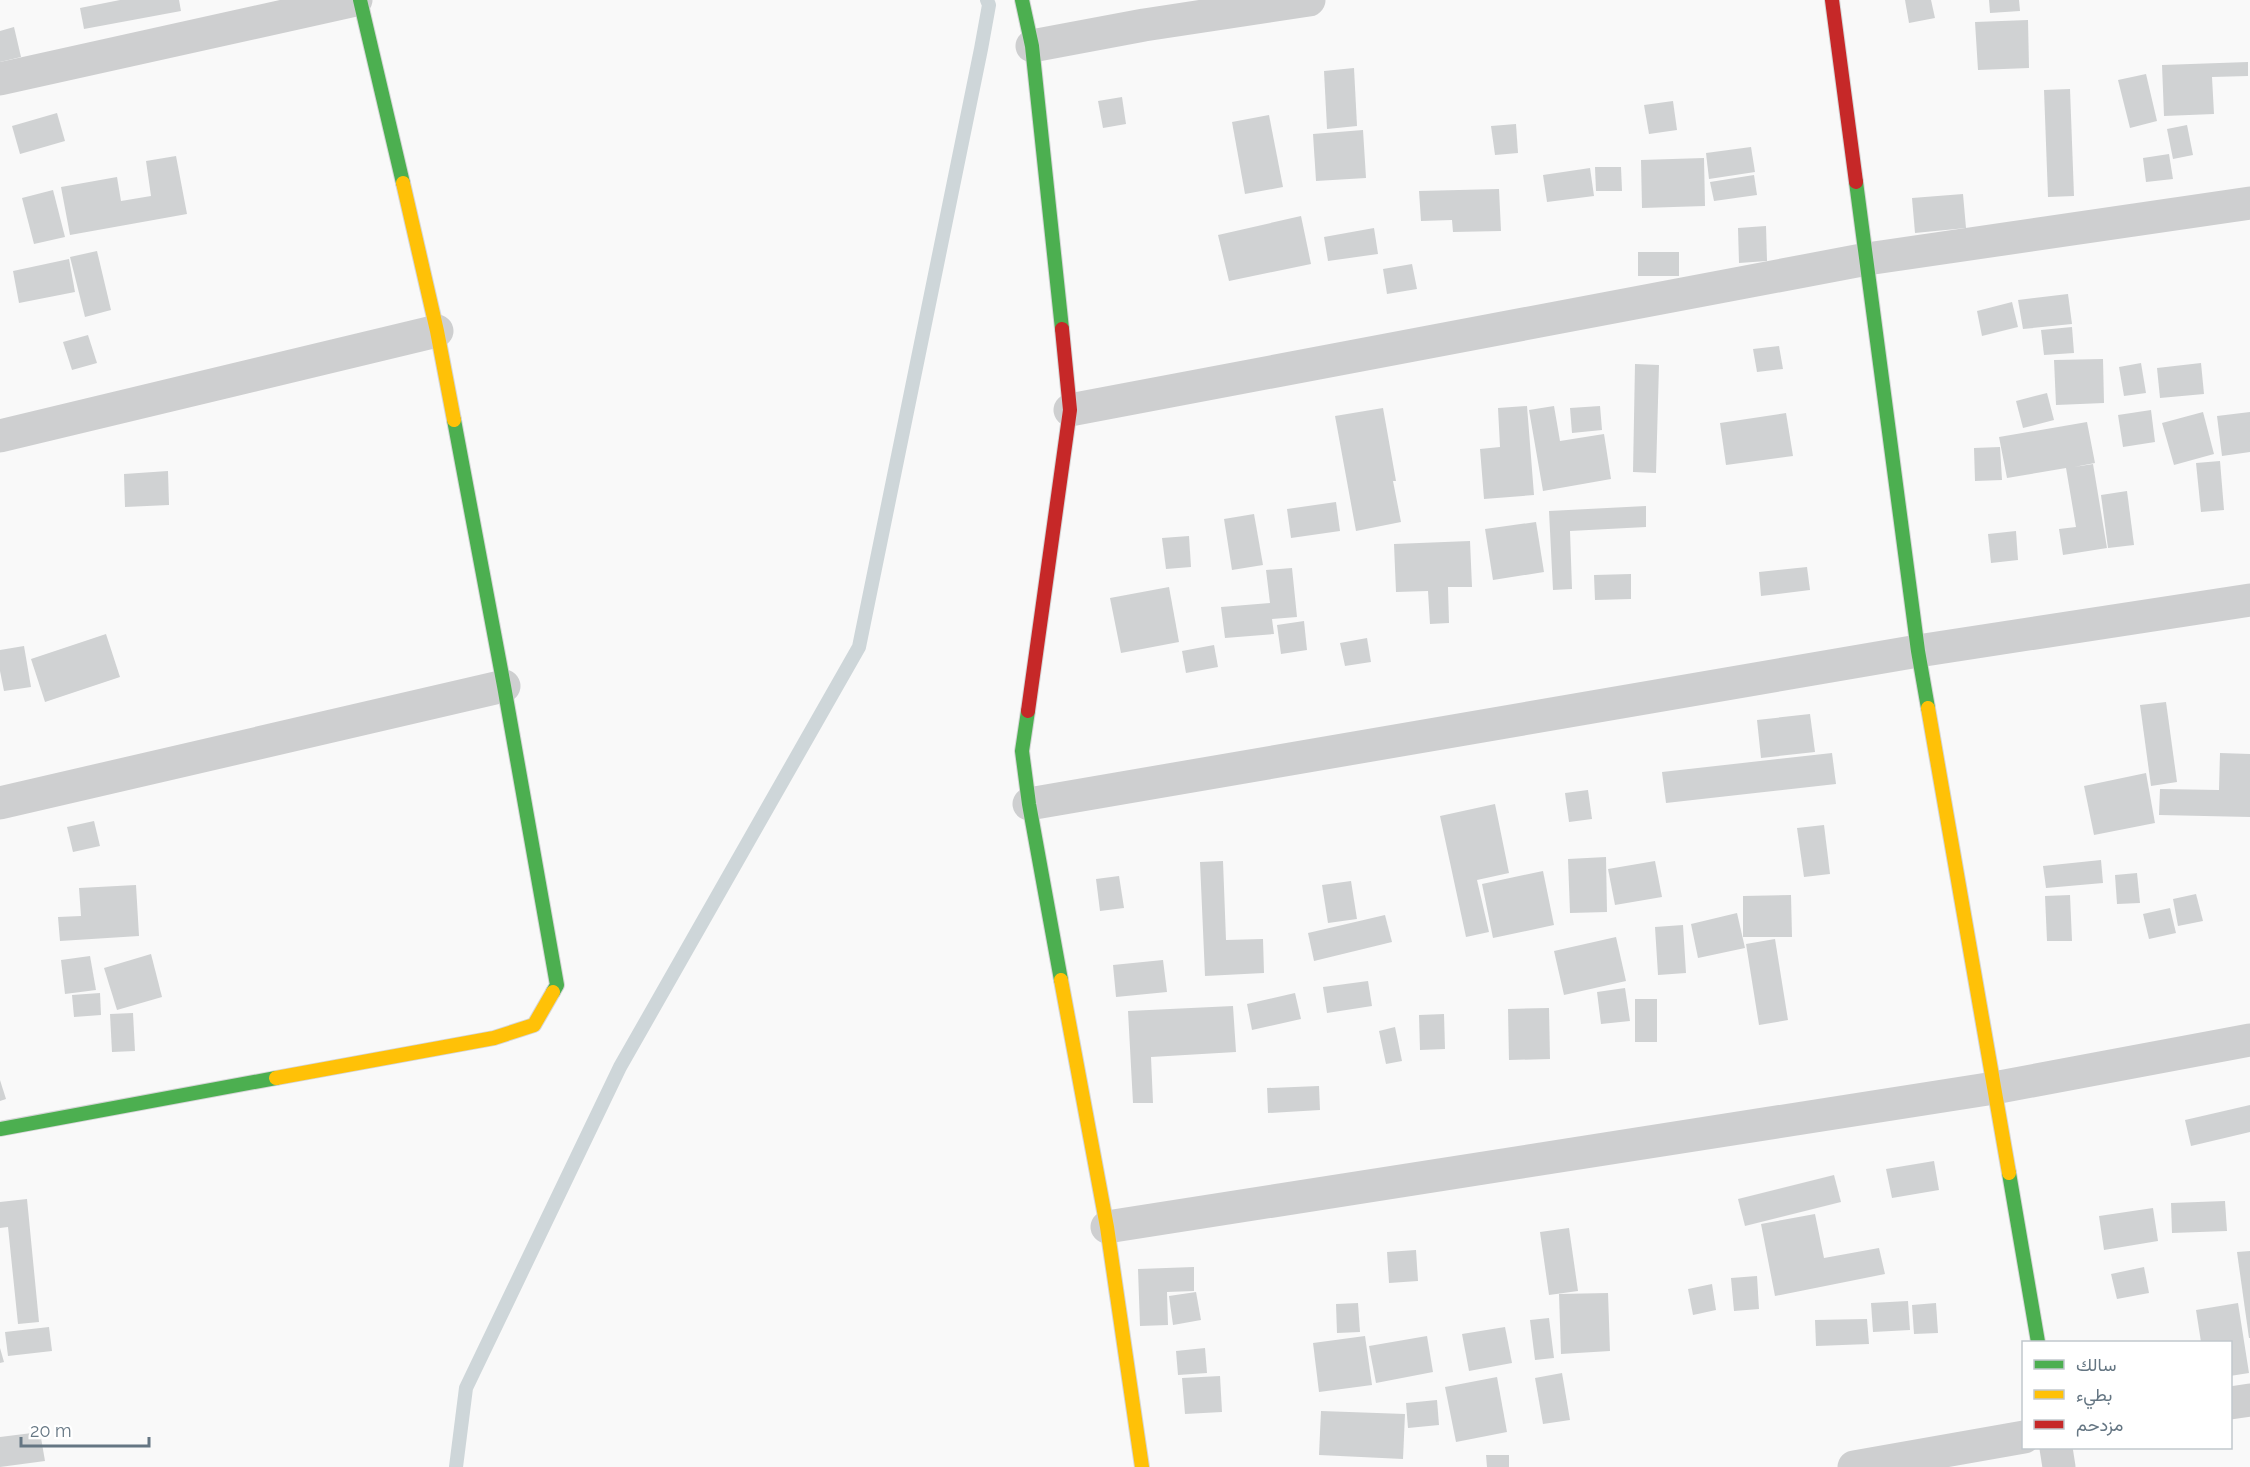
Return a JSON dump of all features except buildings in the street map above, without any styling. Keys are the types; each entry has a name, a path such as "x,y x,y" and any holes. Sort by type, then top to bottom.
{"street":[{"path":"0,79 358,0 437,332 504,686 557,985 534,1025 494,1038 0,1129"},
{"path":"1022,0 1032,46 1070,410 1023,751 1029,804 1107,1227 1142,1467"},
{"path":"1032,46 1144,25 1308,0"},
{"path":"1832,0 1918,651 2038,1341"},
{"path":"1070,410 1867,259 2250,203"},
{"path":"0,436 437,332"},
{"path":"1029,804 1918,651 2250,600"},
{"path":"0,803 504,686"},
{"path":"1107,1227 1994,1089 2250,1040"},
{"path":"2232,1403 2250,1400"},
{"path":"1854,1467 2022,1437"},
{"path":"2056,1449 2059,1467"}],"waterway":[{"path":"456,1467 466,1388 620,1067 859,647 981,49 989,5 987,0"}],"traffic: fast":[{"path":"360,0 403,183"},
{"path":"1022,0 1032,46 1062,329"},
{"path":"1856,182 1918,651 1928,708"},
{"path":"454,420 557,985 553,992"},
{"path":"1028,711 1022,751 1029,804 1061,980"},
{"path":"0,1129 276,1078"},
{"path":"2009,1173 2038,1341"}],"traffic: slow":[{"path":"403,183 437,331 454,420"},
{"path":"1928,708 2009,1173"},
{"path":"1061,980 1107,1227 1142,1467"},
{"path":"276,1078 494,1038 534,1025 553,992"}],"traffic: jam":[{"path":"1832,0 1856,182"},
{"path":"1028,711 1070,410 1062,329"}]}
